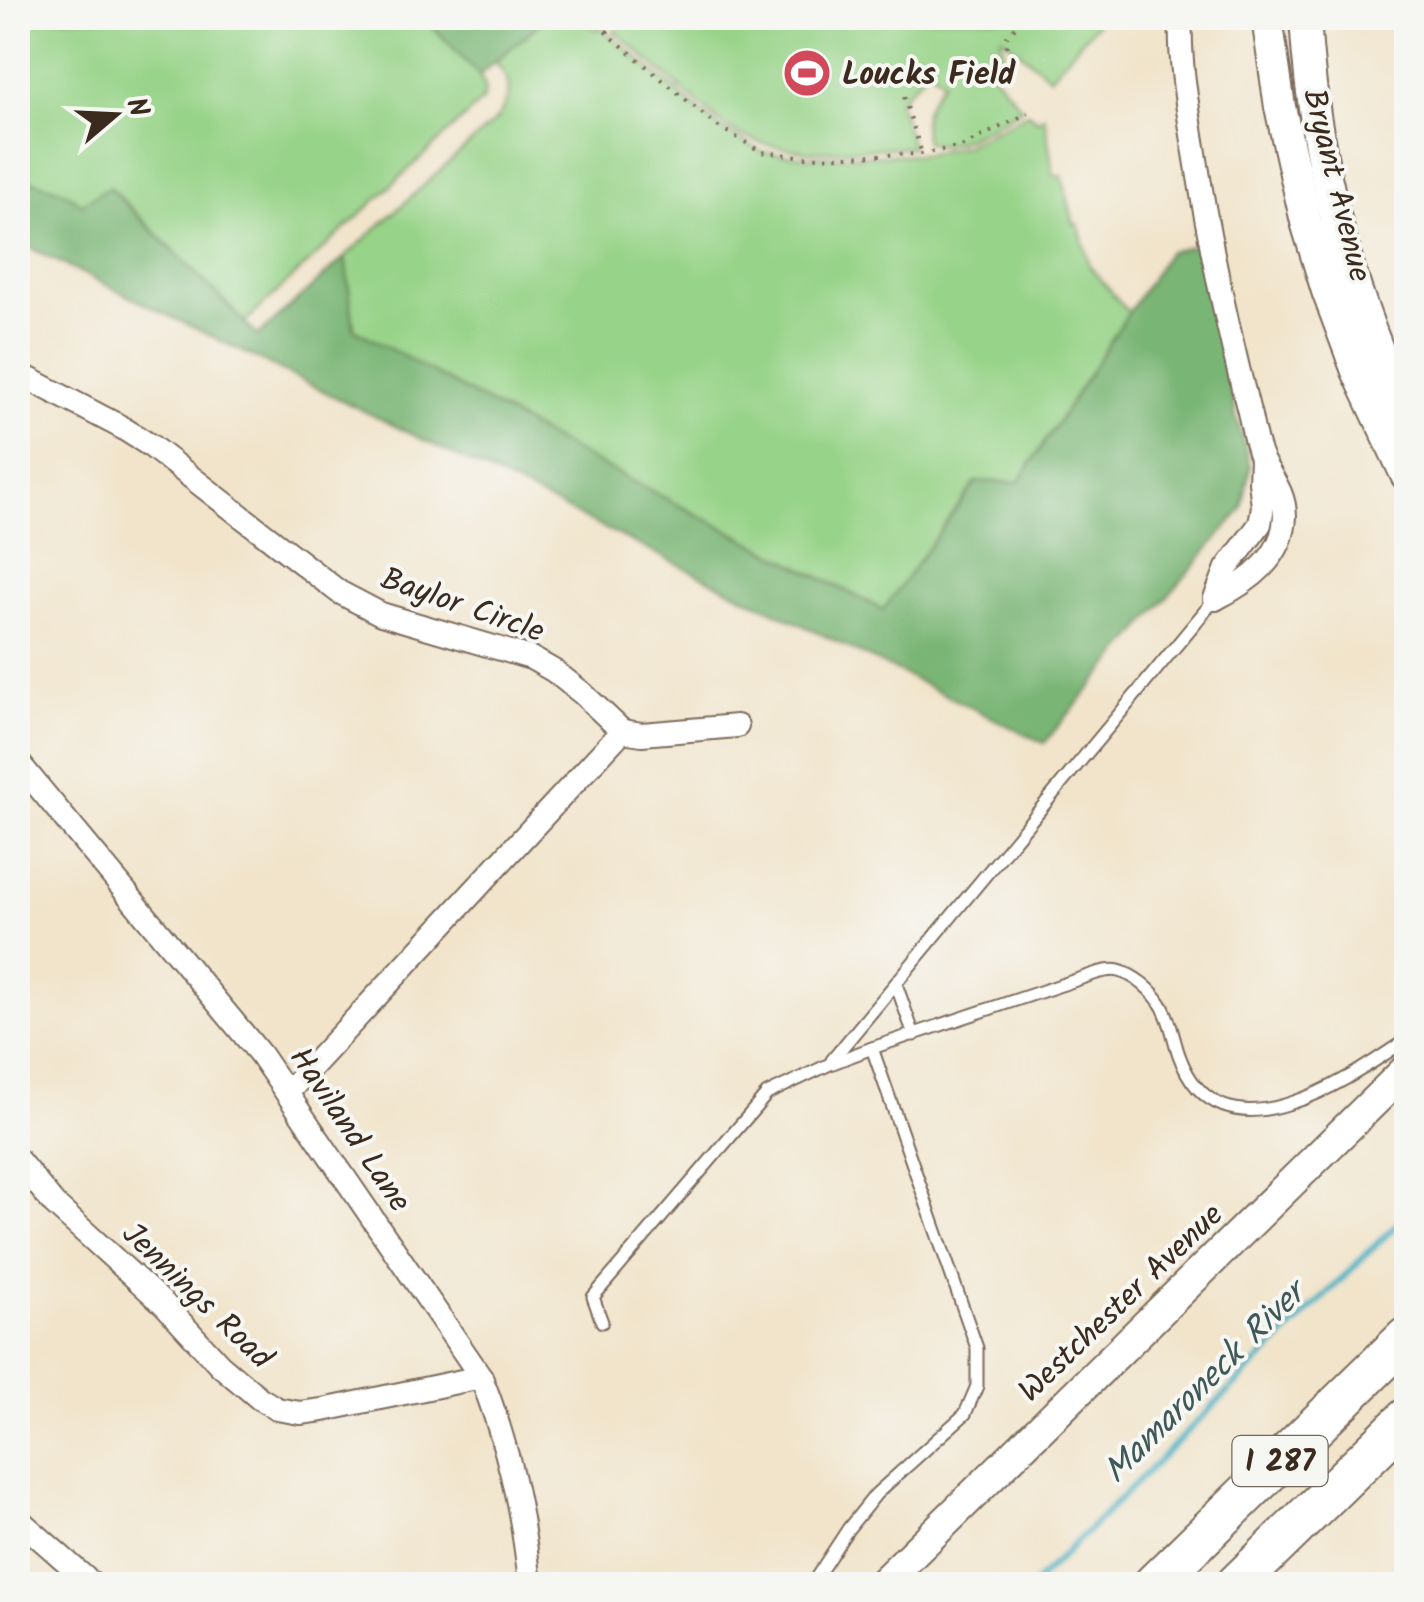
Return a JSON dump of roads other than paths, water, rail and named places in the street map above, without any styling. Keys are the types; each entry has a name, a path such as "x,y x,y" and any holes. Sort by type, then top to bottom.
{"highway":[{"name":"I 287","path":"1154,1584 1401,1342"},
{"name":"I 287","path":"1237,1584 1406,1419"}],"main road":[{"name":"Bryant Avenue","path":"1267,18 1280,108 1306,222 1357,371 1406,475"},
{"name":"Bryant Avenue","path":"1305,18 1318,144 1336,222 1373,337 1406,414"},
{"name":"Westchester Avenue","path":"882,1584 1406,1070"}],"street":[{"path":"1182,18 1185,80 1208,234 1261,458 1284,500 1285,518 1277,548 1268,561 1240,586 1215,599"},
{"name":"Baylor Circle","path":"18,373 151,446 339,592 381,614 531,658 582,693 622,731"},
{"path":"286,1093 622,731 642,734 737,726"},
{"name":"Haviland Lane","path":"18,762 260,1054 481,1377 496,1413 510,1466 530,1584"},
{"name":"Jennings Road","path":"18,1160 54,1204 165,1305 220,1364 277,1409 300,1413 323,1410 481,1377"},
{"path":"18,1519 92,1584"}],"lane":[{"path":"830,1064 1215,599"},
{"path":"602,1322 593,1298 767,1094 872,1048 1096,972 1116,970 1134,977 1162,1004 1178,1055 1192,1083 1222,1107 1236,1111 1290,1104 1348,1078 1406,1040"},
{"path":"896,984 914,1035"},
{"path":"812,1584 876,1494 965,1414 977,1386 978,1348 872,1048"}],"waterway":[{"name":"Mamaroneck River","path":"1034,1584 1406,1215"}],"place":[{"name":"Loucks Field","path":"807,73"}]}
